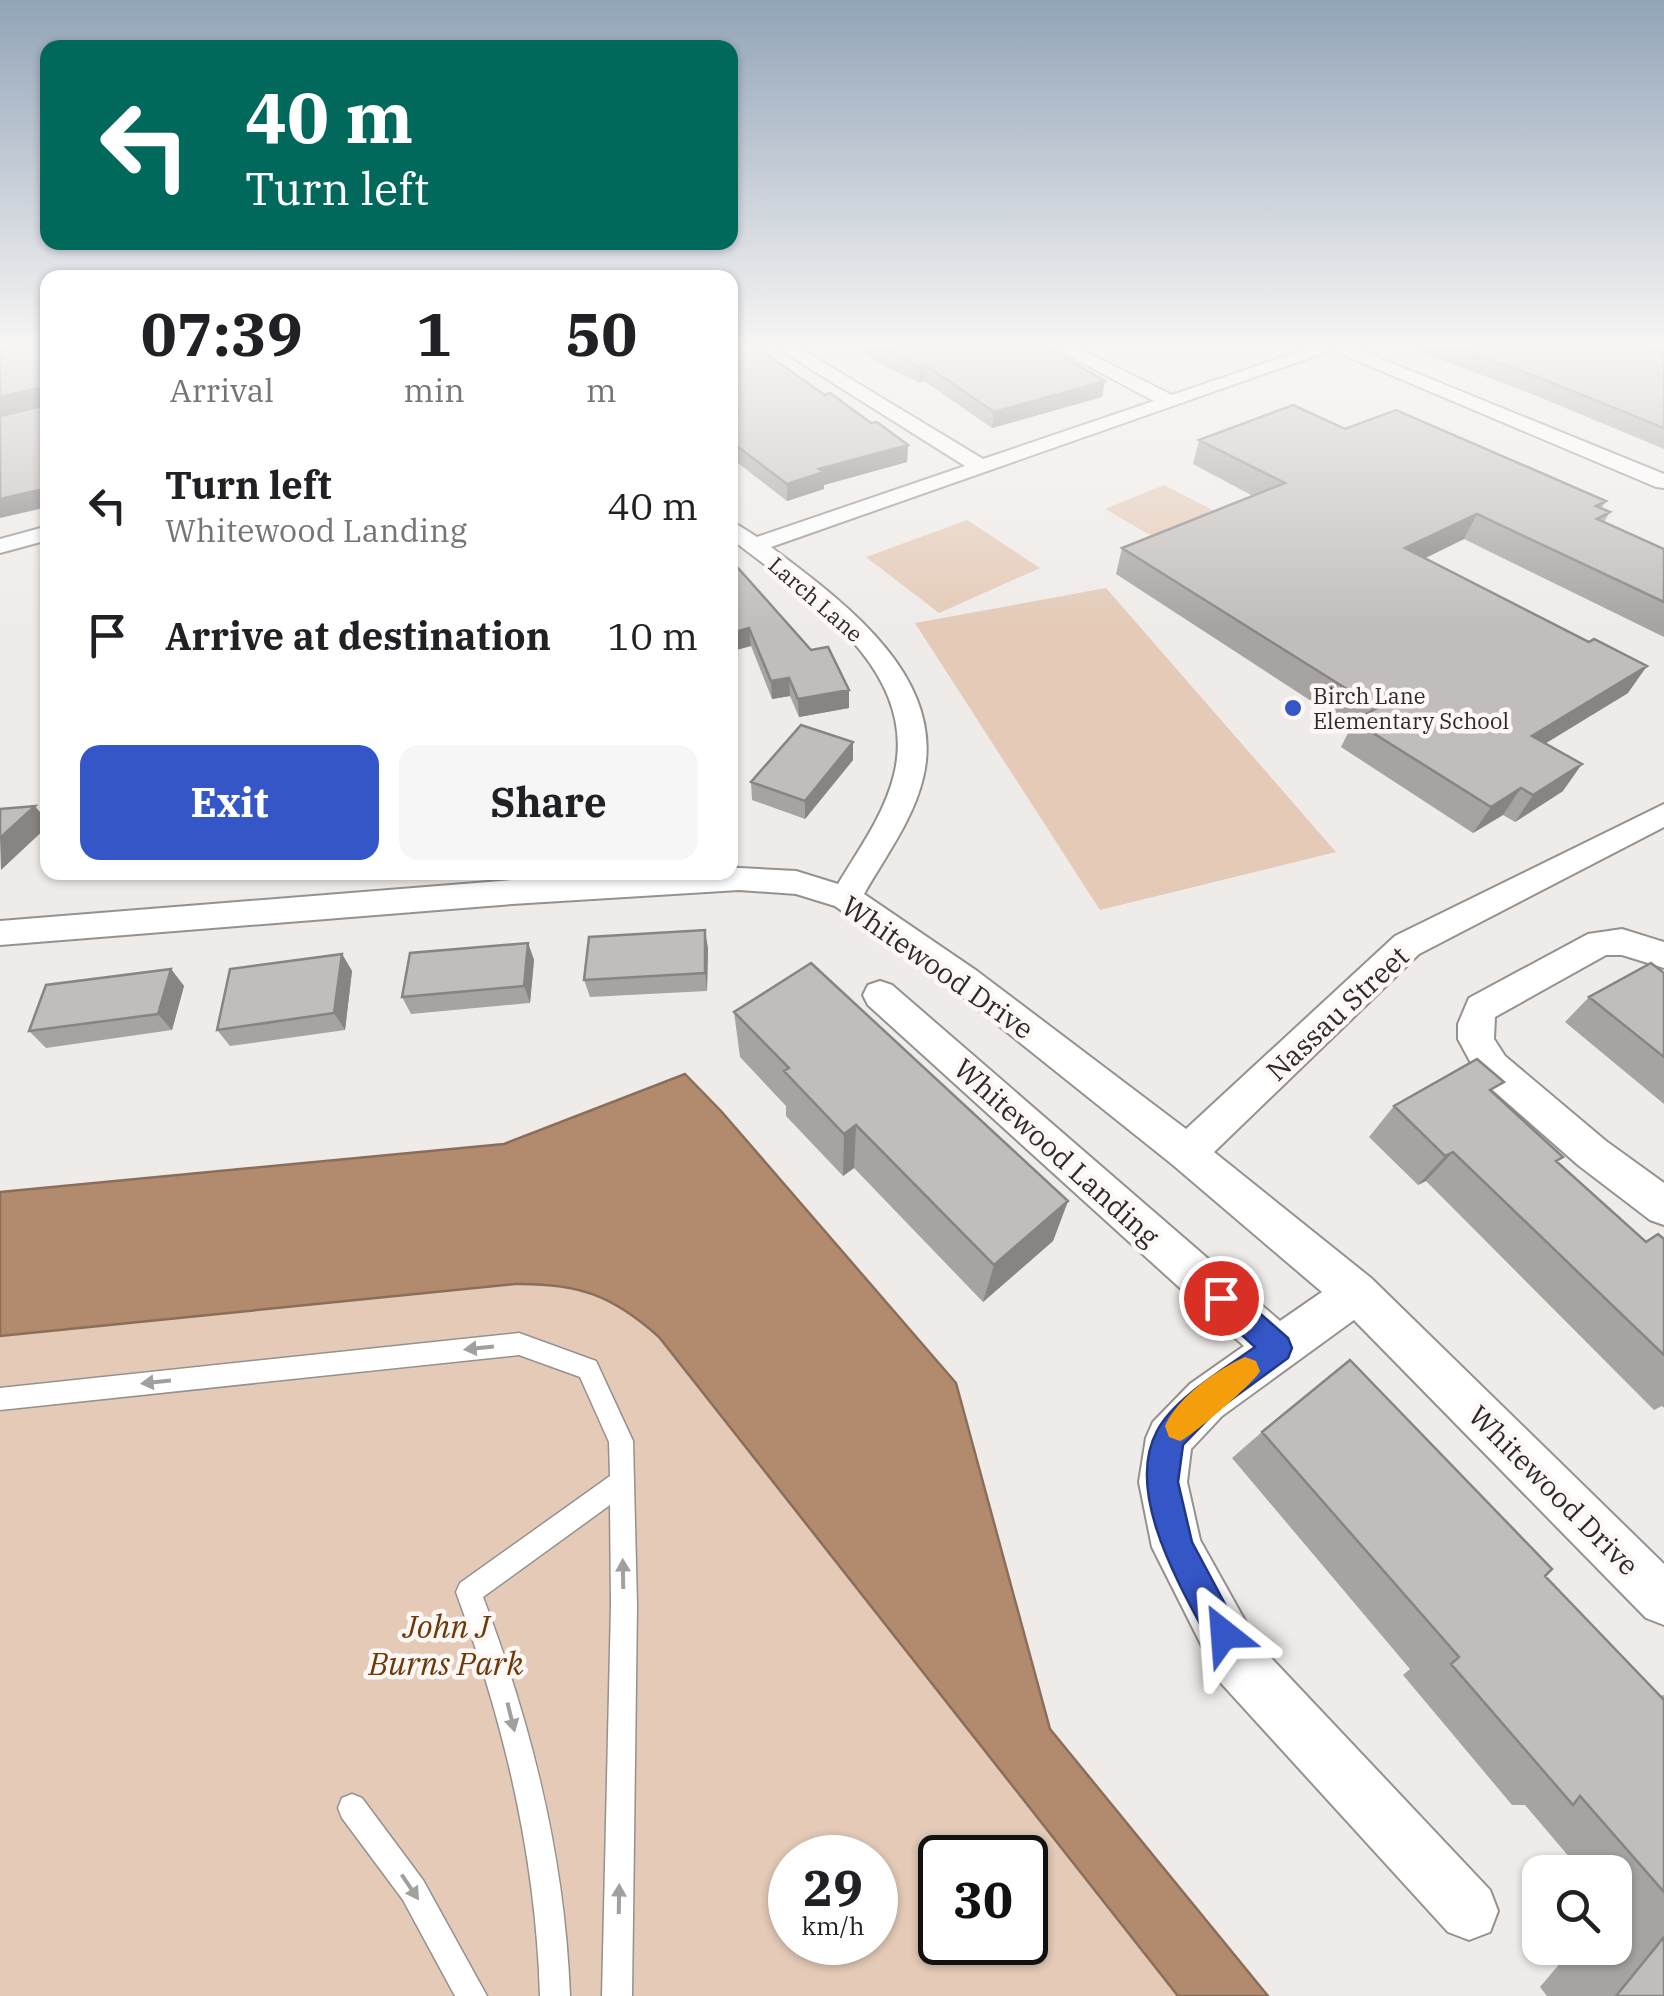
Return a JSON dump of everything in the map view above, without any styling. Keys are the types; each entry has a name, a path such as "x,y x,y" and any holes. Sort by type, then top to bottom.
{"street":[{"path":"940,442 981,467"},
{"path":"753,546 1054,442"},
{"path":"1567,442 1664,482"},
{"name":"Larch Lane","path":"738,534 852,627 880,656 901,686 910,711 912,760 894,812 846,898"},
{"path":"0,546 40,535"},
{"name":"Nassau Street","path":"1188,1152 1408,945 1664,814"},
{"name":"Whitewood Drive","path":"738,879 796,883 846,898 965,980 1188,1152 1356,1293 1664,1600"},
{"name":"Whitewood Drive","path":"0,932 514,882 664,880"},
{"path":"1664,955 1622,942 1600,943 1481,1008 1474,1020 1479,1052 1492,1067 1592,1153 1664,1207"},
{"name":"Whitewood Landing","path":"880,995 1278,1348"},
{"path":"1356,1293 1206,1400 1169,1438 1162,1482 1177,1547 1240,1663 1470,1911"}],"lane":[{"path":"0,1399 519,1344 588,1369 621,1441 624,1604 617,1996"},
{"path":"555,1996 537,1826 500,1671 469,1592 622,1482"},
{"path":"352,1808 413,1890 472,1996"}],"green space":[{"path":"1164,485 1224,516 1164,543 1105,509"},
{"path":"967,520 1040,568 939,613 866,557"},
{"path":"1106,588 1336,852 1100,910 915,623"},
{"name":"John J Burns Park","path":"537,1284 593,1294 626,1311 659,1337 1178,1996 0,1996 0,1336"}],"shaded area":[{"path":"685,1074 956,1383 1050,1729 1268,1996 1178,1996 659,1337 609,1302 576,1289 515,1284 0,1336 0,1192 504,1144"}],"building":[{"path":"0,442 40,442 40,490 0,499"},
{"path":"738,442 908,445 819,469 824,472 787,484 738,447"},
{"path":"1203,442 1470,442 1606,501 1596,506 1610,512 1597,519 1664,549 1664,602 1477,514 1405,548 1589,642 1594,639 1647,666 1532,736 1582,764 1533,795 1521,788 1491,807 1354,721 1377,708 1122,548 1285,483"},
{"path":"738,568 811,650 828,647 849,690 798,699 789,678 771,681 749,628 738,631"},
{"path":"801,725 853,742 805,801 751,782"},
{"path":"35,806 0,838 0,809"},
{"path":"705,930 705,973 584,980 589,937"},
{"path":"528,943 524,986 402,997 410,953"},
{"path":"342,954 334,1013 217,1030 230,969"},
{"path":"811,963 1068,1201 994,1265 856,1125 844,1134 784,1071 789,1068 734,1012"},
{"path":"1651,963 1664,973 1664,1057 1589,997"},
{"path":"171,969 158,1014 29,1031 46,985"},
{"path":"1477,1059 1504,1082 1490,1090 1563,1157 1556,1161 1646,1242 1658,1234 1664,1239 1664,1355 1453,1152 1445,1156 1394,1106"},
{"path":"1350,1360 1552,1569 1545,1576 1664,1700 1664,1892 1580,1796 1573,1805 1451,1664 1459,1657 1262,1432"},
{"path":"1664,1937 1664,1996 1616,1996"}],"slow traffic":[{"path":"1180,1426 1206,1400 1245,1371"}],"place":[{"name":"Birch Lane Elementary School","path":"1293,708"}],"route":[{"path":"1221,1298 1278,1348 1206,1400 1169,1438 1162,1482 1177,1547 1224,1634"}]}
